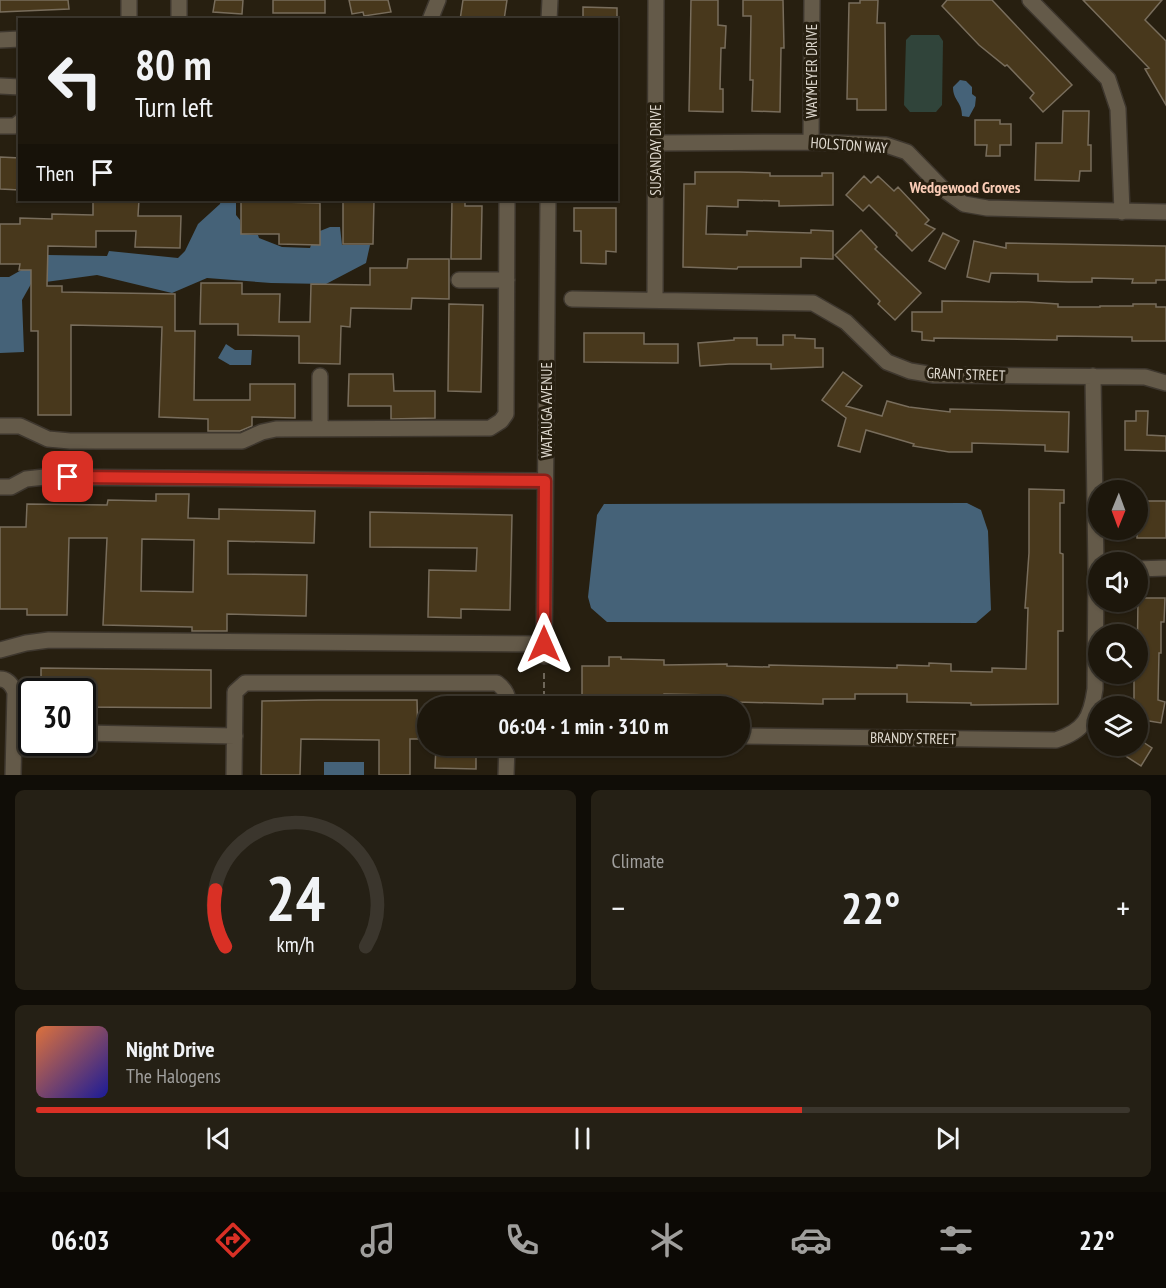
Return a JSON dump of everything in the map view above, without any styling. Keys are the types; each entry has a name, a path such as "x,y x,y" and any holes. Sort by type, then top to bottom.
{"street":[{"path":"129,0 129,18"},
{"path":"179,0 179,18"},
{"path":"431,18 438,0"},
{"path":"549,18 550,0"},
{"name":"SUSANDAY DRIVE","path":"655,300 656,0"},
{"name":"WAYMEYER DRIVE","path":"811,142 812,0"},
{"path":"1030,0 1108,79 1118,109 1122,212"},
{"path":"0,40 18,39"},
{"path":"0,86 18,87"},
{"path":"0,126 15,126 18,124"},
{"name":"HOLSTON WAY","path":"656,143 811,142 886,145 907,152 943,189 964,204 987,208 1166,212"},
{"path":"0,426 20,426 48,439 70,441 242,441 262,432 276,429 490,428 501,421 506,414 507,201"},
{"name":"WATAUGA AVENUE","path":"544,650 548,201"},
{"path":"459,280 507,280"},
{"name":"GRANT STREET","path":"572,299 813,303 846,322 887,362 910,371 934,375 1145,376 1166,383"},
{"path":"320,376 320,429"},
{"path":"1093,376 1097,552"},
{"path":"0,487 11,487 26,479 45,477 545,481"},
{"path":"1148,569 1166,568"},
{"name":"BRANDY STREET","path":"750,736 1056,740 1072,735 1083,726 1093,705 1096,612"},
{"path":"0,651 26,643 49,640 544,650"},
{"path":"0,679 12,684 15,692 13,775"},
{"path":"234,775 235,692 245,683 497,683 505,689 507,696"},
{"path":"96,733 235,736"},
{"path":"506,775 507,756"}],"path":[{"path":"543,696 544,650"}],"green space":[{"path":"911,35 939,35 943,41 942,105 936,112 910,112 904,105 906,40"}],"water":[{"path":"960,80 966,81 972,87 972,94 976,97 975,106 969,117 962,116 961,107 953,92 953,87"},
{"path":"221,201 236,201 236,215 240,220 241,234 258,235 259,238 282,247 310,248 311,245 320,245 320,231 330,227 340,227 342,245 370,245 366,263 326,284 207,278 172,293 97,275 31,284 22,300 24,352 0,353 0,277 9,277 48,255 107,256 109,251 178,258 185,251 198,224"},
{"path":"226,344 235,350 252,350 251,365 230,365 218,358"},
{"path":"967,503 981,510 988,531 991,610 976,623 607,622 591,608 588,597 597,515 604,504"},
{"path":"324,762 364,762 364,775 324,775"}],"building":[{"path":"0,0 68,0 69,9 0,12"},
{"path":"215,0 243,0 242,14 213,12"},
{"path":"273,0 325,0 325,13 273,13"},
{"path":"349,0 388,0 391,12 364,16 363,12 352,14"},
{"path":"463,0 507,0 504,18 460,18"},
{"path":"691,0 718,0 718,25 726,26 725,48 721,48 720,89 723,89 723,112 689,111"},
{"path":"743,0 783,0 784,48 781,48 780,112 752,111 751,16 743,16"},
{"path":"860,0 878,0 877,23 885,23 886,110 857,110 857,99 847,99 849,3 860,3"},
{"path":"947,0 992,0 1072,85 1043,112 1030,98 1034,93 1007,65 1005,66 979,45 942,6"},
{"path":"1083,0 1162,0 1145,20 1166,41 1166,105 1145,69 1149,68"},
{"path":"583,7 617,8 617,18 583,18"},
{"path":"1063,111 1089,111 1088,145 1091,145 1091,171 1080,171 1079,181 1035,180 1036,143 1062,143"},
{"path":"975,120 1000,120 1000,124 1011,124 1011,145 1000,145 1000,156 986,156 987,145 975,145"},
{"path":"0,157 18,158 18,190 0,189"},
{"path":"695,172 770,173 770,176 822,176 822,173 833,173 833,205 779,206 779,201 738,200 738,207 707,206 706,234 747,235 747,231 811,233 811,230 833,231 833,259 801,258 801,267 738,267 737,269 683,267 684,184 695,184"},
{"path":"864,176 871,183 878,176 894,191 898,187 929,220 925,224 935,229 912,251 869,205 863,211 846,195"},
{"path":"93,201 139,201 138,216 181,216 180,248 135,247 136,231 96,231 96,247 48,246 47,286 62,286 62,292 175,294 175,331 195,331 194,400 250,400 250,384 295,384 295,418 252,417 252,426 240,431 208,431 208,419 159,417 162,327 71,325 71,415 38,415 38,331 31,331 31,270 19,270 20,264 0,264 0,224 20,224 20,218 52,219 52,214 93,215"},
{"path":"241,201 320,203 320,245 279,244 279,234 241,234"},
{"path":"343,201 374,201 373,244 343,244"},
{"path":"452,201 465,201 465,206 482,206 481,259 451,259"},
{"path":"574,208 616,208 616,252 606,251 606,264 581,263 581,231 574,231"},
{"path":"861,230 877,247 875,249 921,293 895,320 878,304 880,301 835,255"},
{"path":"943,233 959,241 945,269 929,261"},
{"path":"974,241 1006,248 1006,243 1166,246 1166,280 1156,280 1156,283 1132,283 1133,279 1092,278 1092,282 1038,281 1038,274 991,273 989,282 967,277"},
{"path":"408,259 449,259 449,299 412,298 411,309 351,308 350,327 341,326 340,364 299,363 299,336 238,335 238,324 200,324 201,283 242,283 242,294 280,294 279,322 310,322 311,284 370,285 370,268 407,268"},
{"path":"942,301 1028,302 1058,304 1058,307 1156,304 1156,307 1166,307 1166,341 1132,341 1132,337 1057,336 1057,340 934,338 934,341 922,340 922,332 912,331 912,312 942,312"},
{"path":"449,304 483,305 481,392 448,391"},
{"path":"584,333 644,333 644,344 678,344 678,363 584,362"},
{"path":"783,335 815,339 815,348 823,348 823,367 771,369 771,364 700,366 698,343 734,340 734,338 757,338 757,345 783,345"},
{"path":"843,372 862,386 846,406 882,416 887,401 909,407 950,412 950,409 1069,412 1068,452 1045,451 1045,445 972,443 972,452 949,452 913,446 914,444 866,430 860,452 838,446 846,418 822,400"},
{"path":"349,374 393,374 394,391 435,391 435,418 391,419 391,406 348,406"},
{"path":"1136,411 1148,411 1147,435 1166,436 1166,451 1125,450 1125,421 1136,421"},
{"path":"1029,489 1064,490 1064,503 1060,503 1060,553 1063,554 1063,631 1058,631 1058,704 971,705 971,703 907,702 907,694 855,694 855,699 823,699 823,704 750,702 750,696 664,694 664,696 582,696 582,666 609,666 609,657 664,660 664,665 727,664 727,666 769,667 769,665 897,668 897,665 929,666 929,663 951,664 951,671 992,672 992,668 1026,669 1028,608 1025,608 1029,553"},
{"path":"156,494 189,494 188,518 219,519 219,509 315,511 314,543 228,541 228,574 307,575 306,616 227,614 227,631 192,631 192,627 103,625 107,538 69,538 67,615 27,615 27,609 0,609 0,527 26,527 27,504 107,505 108,500 156,501","holes":["142,539 194,540 193,592 141,591"]},
{"path":"1148,501 1166,501 1166,538 1148,538"},
{"path":"370,512 512,515 510,610 461,609 461,618 428,617 429,570 476,571 477,548 370,547"},
{"path":"1148,598 1165,598 1164,622 1161,622 1161,653 1159,653 1158,700 1165,702 1161,723 1148,721 1148,696 1134,696 1134,684 1148,684 1148,624 1138,624 1138,612 1148,612"},
{"path":"41,668 211,670 211,708 96,707 96,678 41,678"},
{"path":"417,700 417,739 410,739 410,775 379,775 379,740 301,739 300,775 261,775 262,701"},
{"path":"436,756 476,756 476,769 435,768"},
{"path":"1126,756 1147,756 1141,766"}],"district":[{"name":"Wedgewood Groves","path":"965,187"}],"route":[{"path":"68,477 545,481 544,644"}]}
